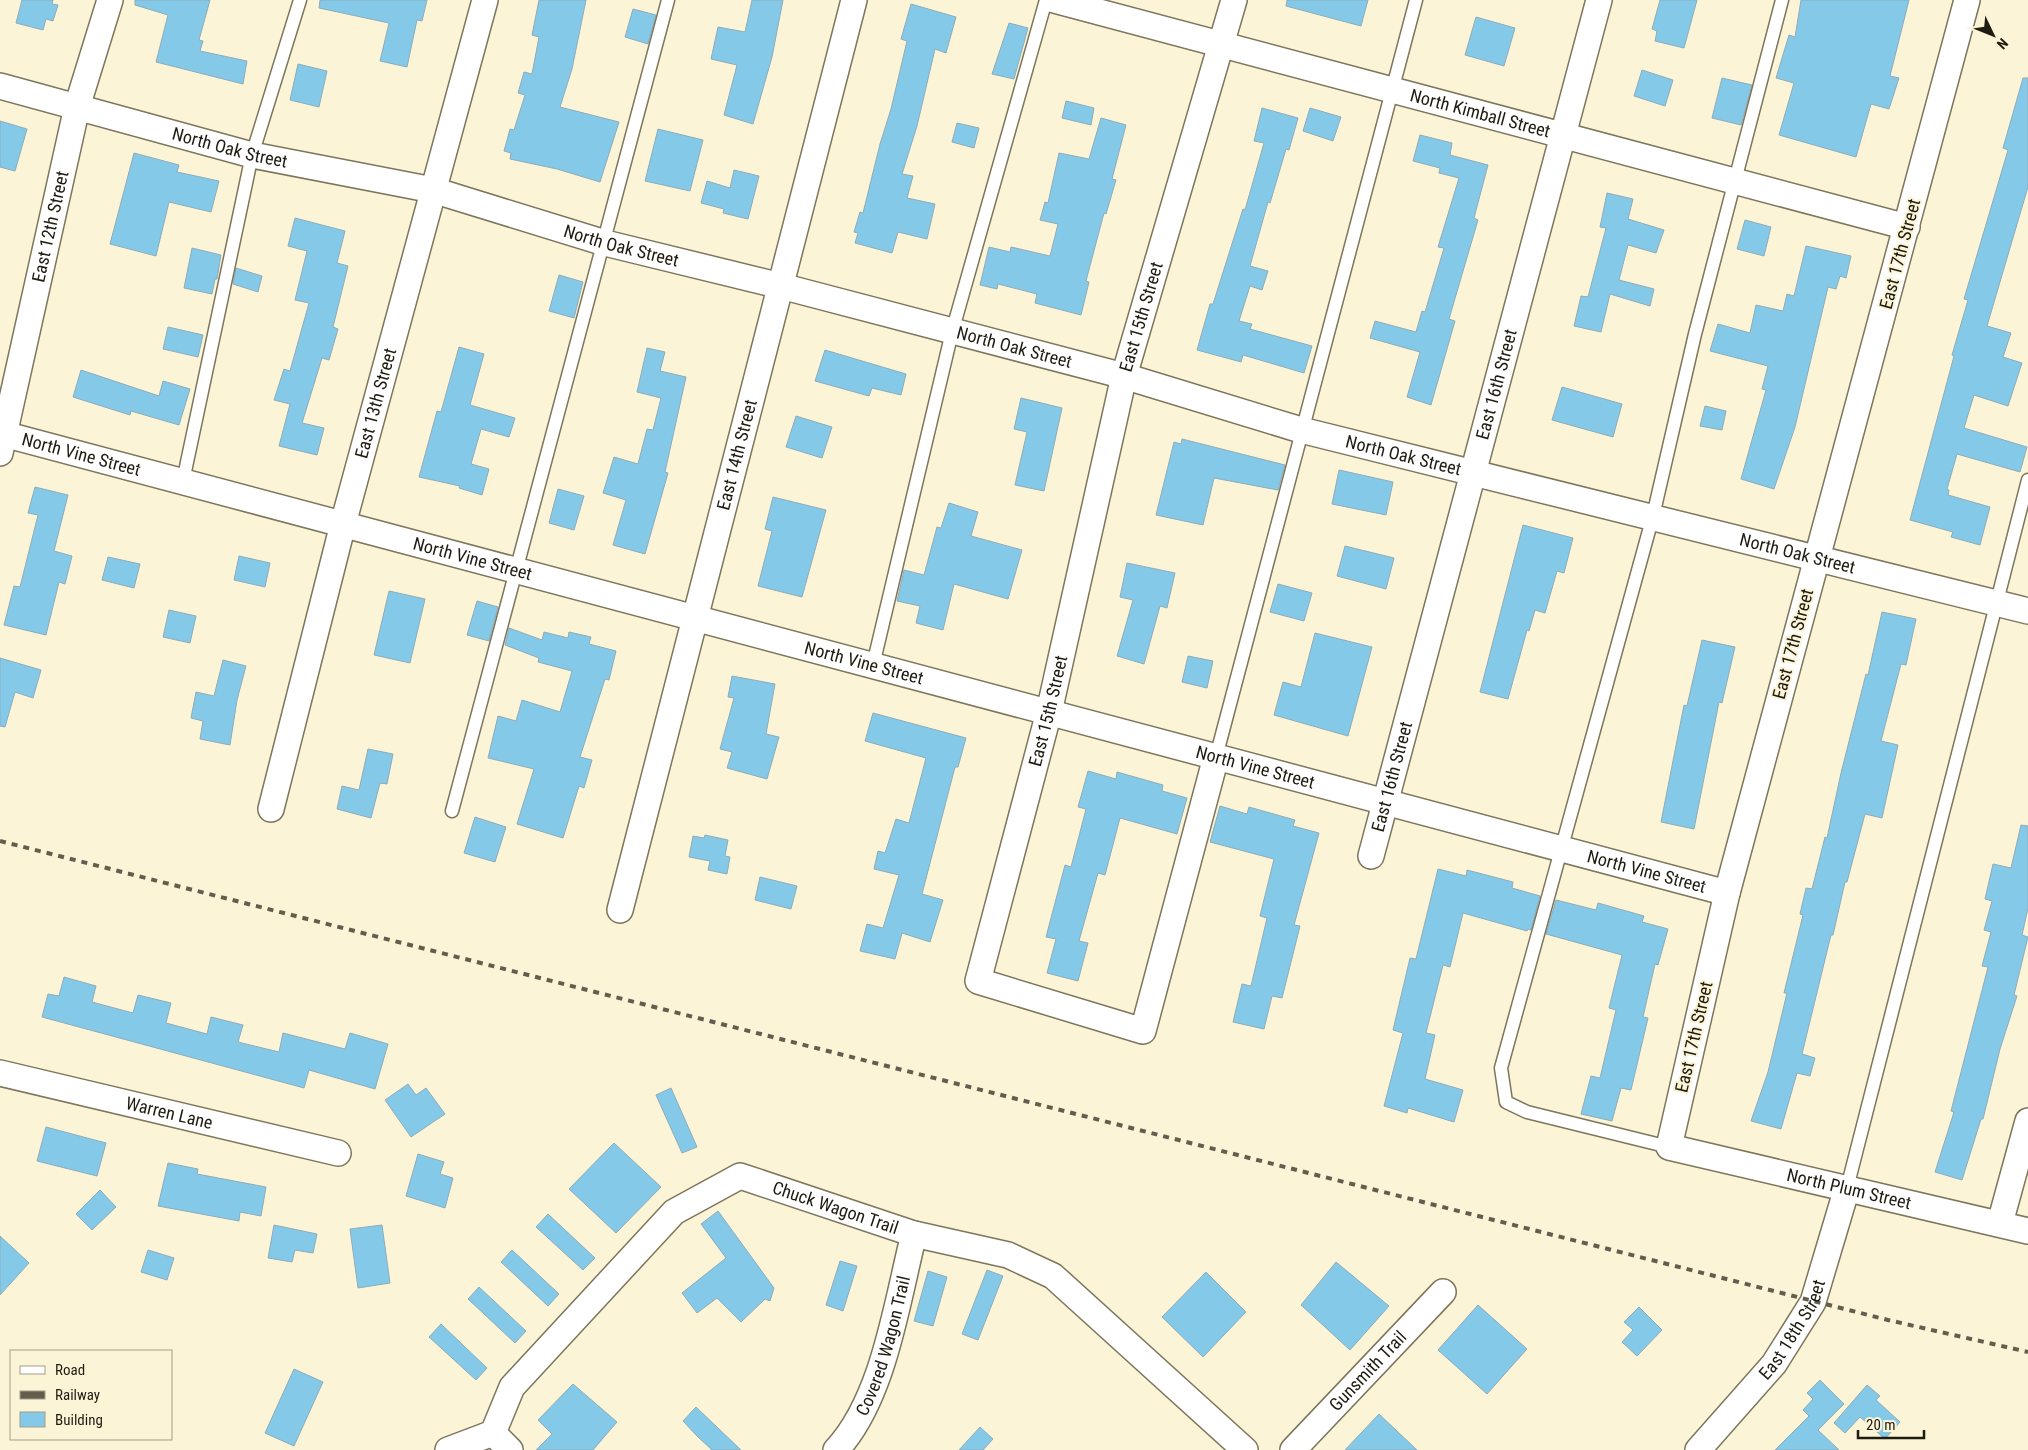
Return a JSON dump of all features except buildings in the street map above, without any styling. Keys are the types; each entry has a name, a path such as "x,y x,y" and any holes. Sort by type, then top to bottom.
{"street":[{"name":"East 12th Street","path":"2,440 77,107 110,0"},
{"name":"East 13th Street","path":"272,809 343,524 485,0"},
{"name":"East 14th Street","path":"620,910 854,0"},
{"name":"North Kimball Street","path":"1054,0 1907,227"},
{"name":"East 15th Street","path":"1216,757 1143,1031 978,981 1049,712 1124,376 1223,45 1234,0"},
{"name":"East 16th Street","path":"1371,856 1600,0"},
{"name":"East 17th Street","path":"1669,1147 1727,893 1967,0"},
{"name":"North Oak Street","path":"0,86 252,155 433,190 605,243 781,286 1124,376 1302,430 2028,610"},
{"name":"North Vine Street","path":"2,440 183,482 343,524 1727,893"},
{"name":"Warren Lane","path":"0,1073 338,1152"},
{"path":"2000,1223 2028,1121"},
{"name":"North Plum Street","path":"1669,1147 2000,1223 2028,1232"},
{"name":"Chuck Wagon Trail","path":"493,1433 512,1387 674,1212 740,1176 914,1234 1008,1255 1053,1276 1245,1450"},
{"name":"East 18th Street","path":"1698,1450 1774,1364 1813,1302 1847,1188"},
{"name":"Covered Wagon Trail","path":"851,1445 879,1375 914,1234"},
{"name":"Gunsmith Trail","path":"1292,1450 1443,1292"},
{"path":"448,1450 493,1433 510,1450"}],"lane":[{"path":"183,482 252,155 300,0"},
{"path":"452,811 605,243 668,0"},
{"path":"873,665 952,332 1046,0"},
{"path":"1216,757 1416,0"},
{"path":"1669,1147 1527,1112 1506,1102 1502,1068 1653,516 1695,334 1782,0"},
{"path":"1847,1188 2028,480"}],"railway":[{"path":"0,841 1888,1320 2028,1352"}]}
